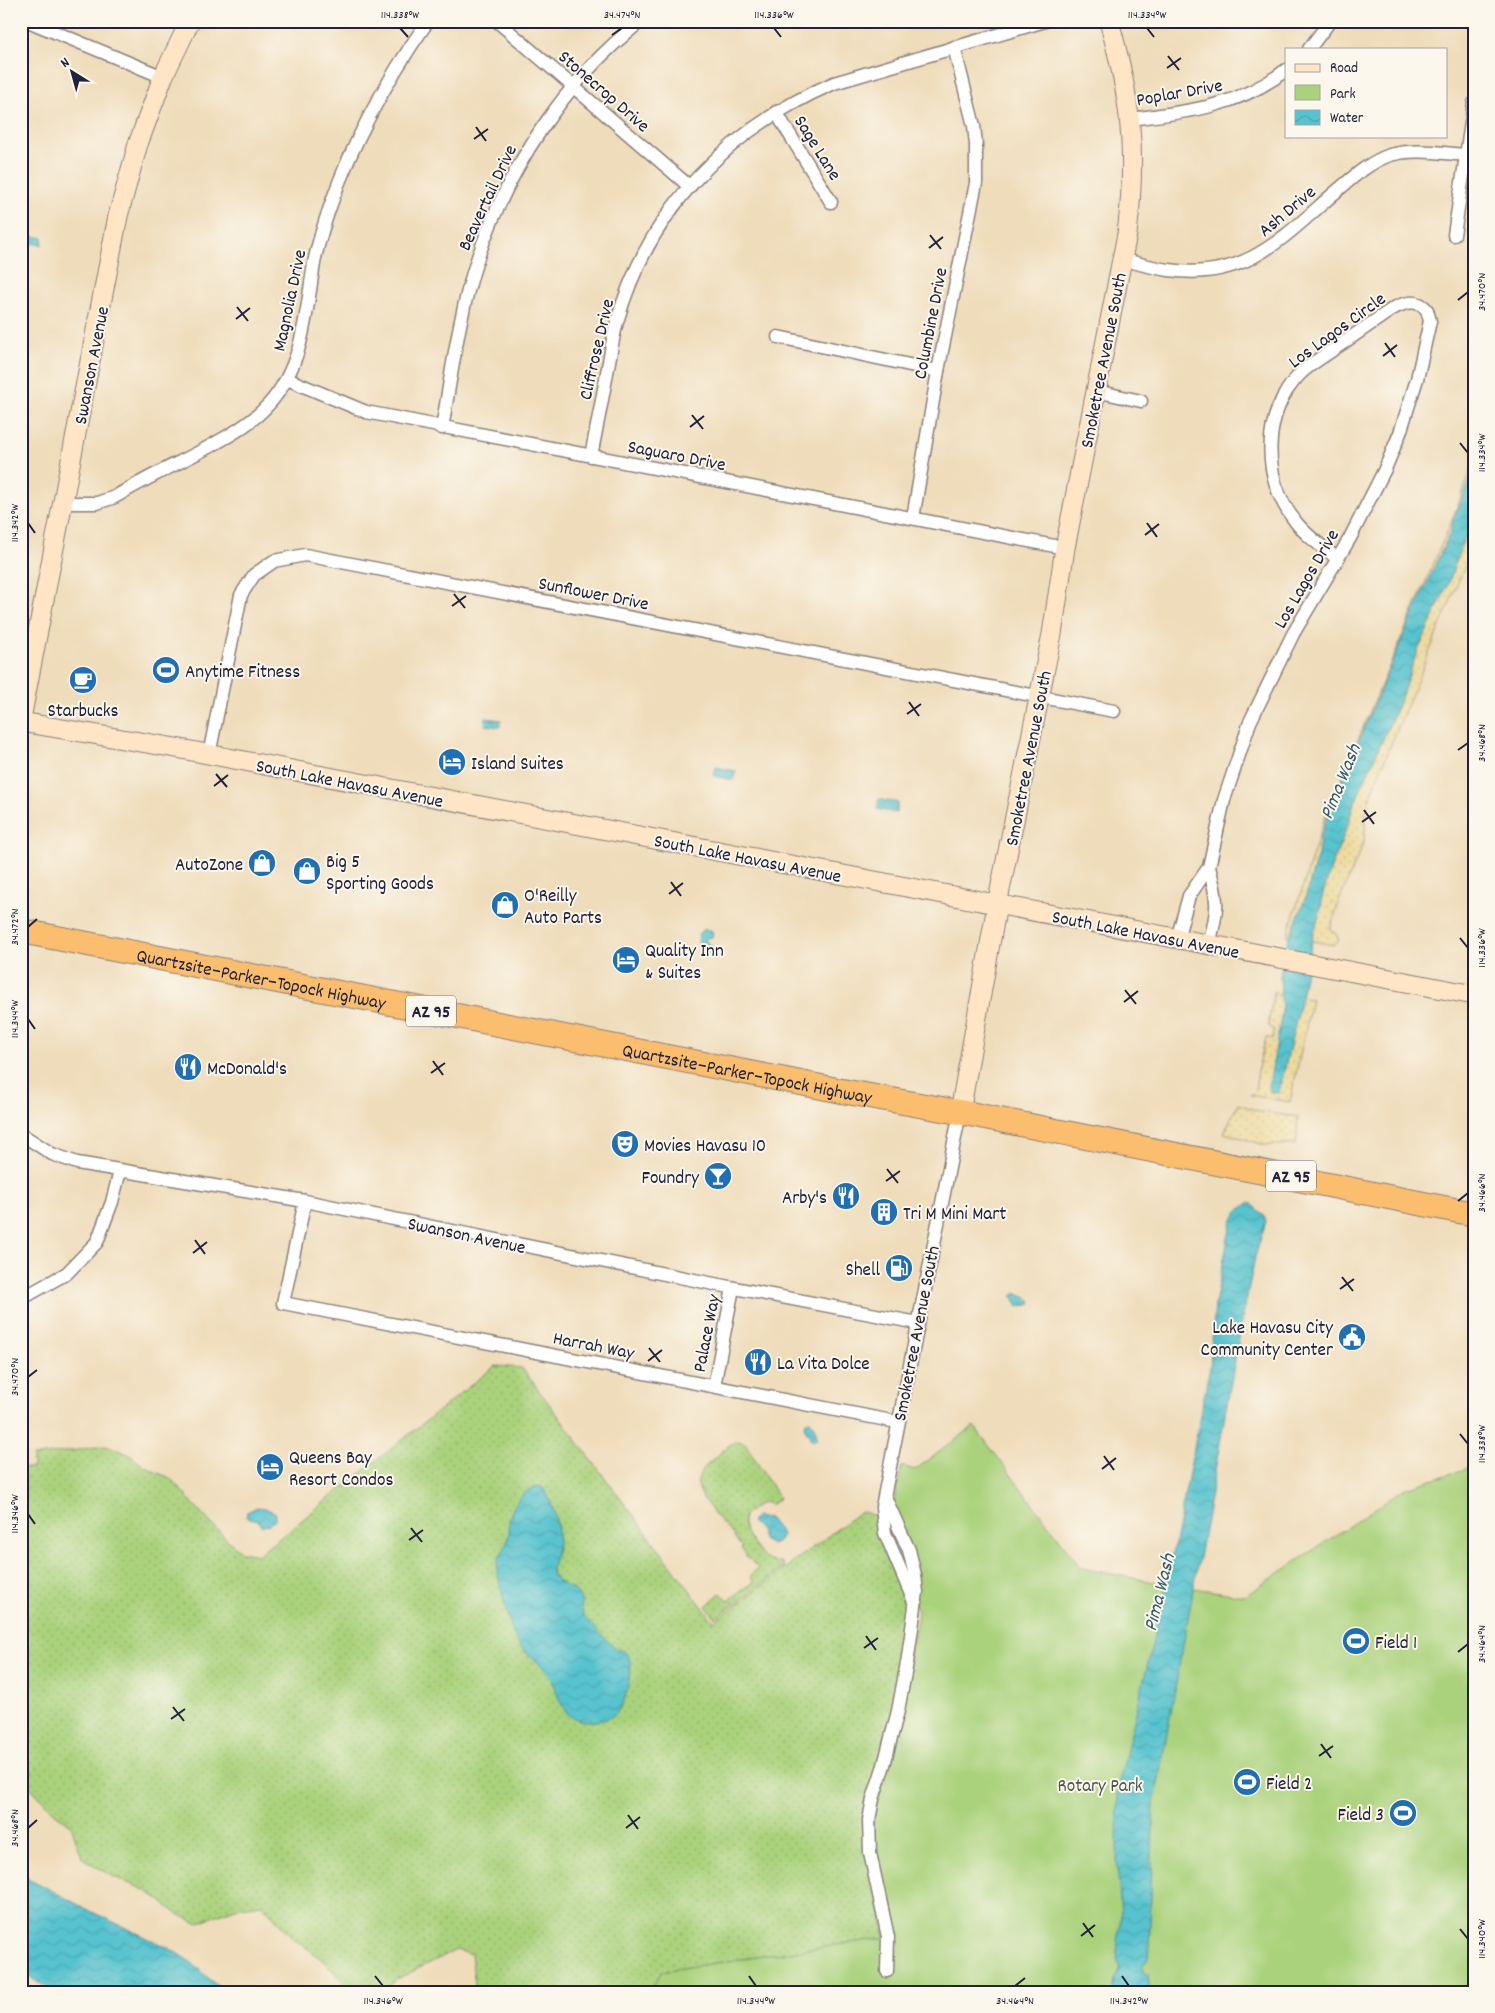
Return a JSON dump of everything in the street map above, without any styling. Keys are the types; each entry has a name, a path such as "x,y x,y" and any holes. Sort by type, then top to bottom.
{"highway":[{"name":"Quartzsite–Parker–Topock Highway","path":"21,931 842,1091 960,1112 1474,1214"}],"street":[{"path":"28,21 163,78"},
{"name":"Swanson Avenue","path":"21,720 44,592 64,503 118,216 138,144 163,78 190,21"},
{"name":"Magnolia Drive","path":"64,503 97,503 112,499 234,434 262,411 278,393 299,349 316,255 331,204 350,154 378,99 401,60 428,21"},
{"name":"Stonecrop Drive","path":"497,21 689,186"},
{"name":"Beavertail Drive","path":"442,428 466,301 477,261 491,222 508,185 528,149 573,87 606,52 641,21"},
{"name":"Cliffrose Drive","path":"591,456 617,324 626,294 652,239 668,213 689,186 730,145 776,112 806,95 834,83 1045,21"},
{"name":"Smoketree Avenue South","path":"887,1971 888,1937 870,1853 869,1820 873,1799 898,1711 916,1604 916,1581 909,1550 884,1494 960,1112 997,904 1052,634 1065,548 1131,198 1133,162 1130,119 1126,89 1109,21"},
{"path":"1310,48 1330,21"},
{"name":"Columbine Drive","path":"913,518 938,371 973,201 977,164 974,126 954,47"},
{"name":"Poplar Drive","path":"1130,119 1186,112 1219,105 1250,93 1285,71"},
{"path":"1454,235 1474,103"},
{"name":"Sage Lane","path":"776,112 831,202"},
{"name":"Ash Drive","path":"1121,259 1179,272 1215,270 1238,264 1280,242 1358,173 1378,160 1400,153 1416,151 1466,155"},
{"name":"Los Lagos Circle","path":"1338,559 1296,523 1285,507 1277,489 1272,471 1270,451 1276,413 1284,395 1302,372 1397,306 1415,302 1426,307"},
{"name":"Los Lagos Drive","path":"1177,939 1189,896 1209,867 1224,800 1250,722 1293,634 1369,504 1400,433 1417,379 1430,323 1430,316 1426,307"},
{"path":"778,337 938,371"},
{"name":"Saguaro Drive","path":"286,379 366,412 1065,548"},
{"path":"1096,391 1141,401"},
{"name":"Sunflower Drive","path":"209,755 241,595 254,575 274,561 305,555 1114,711"},
{"name":"South Lake Havasu Avenue","path":"21,720 1474,995"},
{"name":"Los Lagos Drive","path":"1209,867 1217,901 1217,913 1209,945"},
{"name":"Swanson Avenue","path":"21,1134 40,1148 64,1159 120,1171 305,1201 733,1288 918,1323"},
{"path":"21,1299 67,1273 97,1242 112,1202 120,1171"},
{"name":"Harrah Way","path":"305,1201 284,1303 897,1422"},
{"name":"Palace Way","path":"714,1386 733,1288"}],"green space":[{"path":"495,1366 522,1368 714,1622 861,1511 875,1516 909,1603 884,1938 662,1971 650,1992 476,1992 471,1954 456,1950 397,1979 383,1992 353,1992 324,1961 293,1938 262,1904 235,1908 197,1923 178,1914 147,1891 114,1877 82,1858 71,1825 53,1811 21,1778 21,1468 33,1468 33,1457 102,1446 112,1447 128,1454 145,1467 170,1478 218,1531 241,1552 258,1555"},
{"name":"Rotary Park","path":"974,1426 1081,1568 1245,1596 1404,1489 1474,1466 1474,1992 650,1992 662,1971 884,1938 874,1853 873,1821 918,1616 893,1505 902,1466 915,1470"},
{"path":"739,1441 745,1443 779,1498 772,1505 765,1502 749,1511 743,1519 744,1527 749,1539 764,1556 774,1562 781,1562 784,1567 716,1618 706,1606 720,1593 729,1600 754,1582 750,1576 758,1568 746,1556 734,1536 706,1502 698,1486 698,1480 707,1465 728,1446"}],"sand":[{"path":"1474,456 1474,544 1367,806 1364,842 1340,899 1330,929 1339,940 1333,945 1287,936 1327,811 1450,525 1470,473"},
{"path":"1284,980 1305,998 1312,999 1290,1102 1250,1095 1255,1090 1266,1038 1273,1039 1274,1030 1268,1026 1274,991 1279,996"},
{"path":"1238,1104 1262,1112 1298,1117 1296,1145 1265,1145 1224,1133"}],"water":[{"path":"27,235 43,238 42,245 25,242"},
{"path":"1474,471 1474,521 1462,544 1449,582 1416,655 1401,698 1352,809 1321,901 1322,906 1313,935 1297,1017 1279,1093 1268,1091 1282,1013 1280,976 1287,942 1304,902 1318,854 1320,838 1332,803 1450,533 1454,518"},
{"path":"486,718 501,720 500,727 485,725"},
{"path":"716,767 736,771 733,780 714,776"},
{"path":"879,799 898,803 896,813 877,809"},
{"path":"705,929 711,930 713,933 712,937 705,940 715,949 711,954 704,954 698,945 699,933"},
{"path":"1250,1202 1263,1214 1266,1221 1255,1257 1242,1322 1154,1805 1148,1960 1143,1964 1143,1972 1148,1975 1150,1992 1113,1992 1119,1968 1116,1960 1121,1915 1117,1862 1118,1787 1167,1584 1210,1367 1215,1304 1231,1223 1238,1211"},
{"path":"1016,1293 1031,1300 1030,1305 1018,1306 1012,1296"},
{"path":"810,1421 816,1431 817,1438 815,1440 811,1439 804,1427 806,1422"},
{"path":"538,1486 542,1487 549,1498 558,1529 558,1542 552,1572 554,1578 580,1596 583,1616 617,1650 626,1652 630,1661 630,1677 626,1696 618,1711 611,1717 603,1720 575,1719 567,1713 563,1708 549,1674 518,1643 505,1605 500,1585 498,1562 508,1538 510,1517 522,1495"},
{"path":"257,1507 276,1513 275,1519 269,1525 261,1526 258,1520 246,1517 247,1512"},
{"path":"756,1516 764,1519 769,1518 782,1534 778,1542 772,1545 763,1540 761,1530 751,1522"},
{"path":"21,1874 92,1912 169,1948 192,1963 224,1992 57,1992 21,1973"}],"place":[{"name":"Anytime Fitness","path":"166,670"},
{"name":"Starbucks","path":"83,680"},
{"name":"Island Suites","path":"452,762"},
{"name":"AutoZone","path":"262,863"},
{"name":"Big 5 Sporting Goods","path":"307,871"},
{"name":"O'Reilly Auto Parts","path":"505,905"},
{"name":"Quality Inn & Suites","path":"626,960"},
{"name":"McDonald's","path":"188,1067"},
{"name":"Movies Havasu 10","path":"625,1144"},
{"name":"Foundry","path":"718,1176"},
{"name":"Arby's","path":"846,1196"},
{"name":"Tri M Mini Mart","path":"884,1212"},
{"name":"Shell","path":"899,1268"},
{"name":"Lake Havasu City Community Center","path":"1352,1337"},
{"name":"La Vita Dolce","path":"758,1362"},
{"name":"Queens Bay Resort Condos","path":"270,1467"},
{"name":"Field 1","path":"1356,1641"},
{"name":"Field 2","path":"1247,1782"},
{"name":"Field 3","path":"1403,1813"}],"water label":[{"name":"Pima Wash","path":"1339,781"},
{"name":"Pima Wash","path":"1158,1592"}]}
